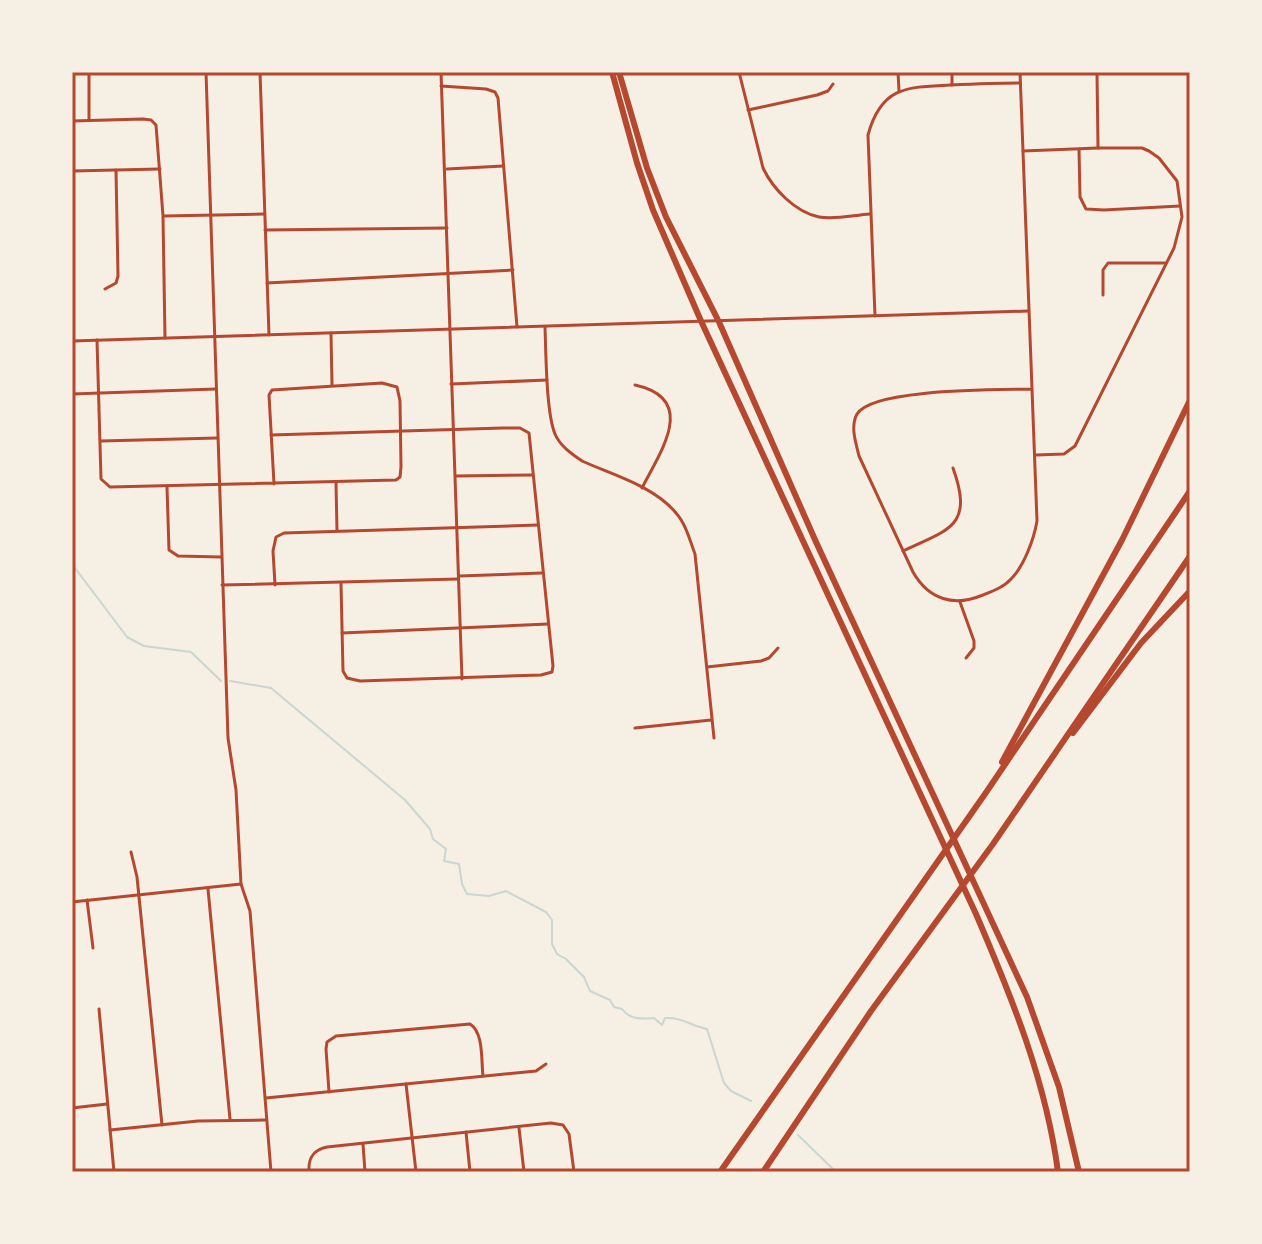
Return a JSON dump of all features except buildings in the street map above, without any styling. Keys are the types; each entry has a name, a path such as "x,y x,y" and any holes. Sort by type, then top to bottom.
{"main road":[{"path":"612,72 653,210 701,321 1014,1001 1042,1091 1058,1172"},
{"path":"619,72 636,135 657,193 1027,997 1059,1087 1079,1172"},
{"path":"985,794 1122,540 1190,400"},
{"path":"720,1172 985,794 1190,491"},
{"path":"763,1172 871,1011 1190,556"},
{"path":"1019,804 1141,643 1190,591"}],"street":[{"path":"89,72 89,120"},
{"path":"206,72 228,738 236,790 241,884 250,911 271,1171 257,1172"},
{"path":"260,72 269,335"},
{"path":"441,72 462,679"},
{"path":"739,72 769,181 791,202 819,217 870,214"},
{"path":"898,72 899,91"},
{"path":"952,72 952,85"},
{"path":"1020,72 1037,521 1021,564 1014,577 1004,585 960,602 936,598 925,590 903,551 859,456 854,425 859,412 871,403 889,398 1032,389"},
{"path":"1097,72 1098,148"},
{"path":"875,316 868,135 875,112 886,99 910,87 1020,83"},
{"path":"748,110 817,95 828,91 833,84"},
{"path":"441,86 486,89 497,94 517,327"},
{"path":"72,121 143,119 154,122 158,130 165,338"},
{"path":"1023,151 1142,148 1159,158 1177,181 1182,206 1181,227 1165,263 1075,446 1064,454 1034,455"},
{"path":"1079,149 1080,197 1086,209 1182,206"},
{"path":"446,170 503,166"},
{"path":"72,171 160,169"},
{"path":"105,289 116,283 118,276 116,170"},
{"path":"72,197 72,285"},
{"path":"163,216 264,214"},
{"path":"265,230 447,228"},
{"path":"1103,295 1103,270 1108,263 1165,263"},
{"path":"267,283 513,270"},
{"path":"72,341 1028,311"},
{"path":"545,327 547,380 555,434 582,461 642,488 677,513 695,554 714,738"},
{"path":"331,333 332,385"},
{"path":"97,340 103,483 110,487 336,483 398,478 401,432 399,392 394,384 272,390 269,395 274,484"},
{"path":"451,384 547,380"},
{"path":"635,385 659,395 672,419 669,434 642,488"},
{"path":"72,394 216,389"},
{"path":"271,435 516,428 526,430 530,436 553,666 549,674 462,679 347,678 343,671 341,584"},
{"path":"101,441 217,438"},
{"path":"903,551 950,528 957,520 960,513 959,489 953,468"},
{"path":"455,476 532,475"},
{"path":"336,483 337,531"},
{"path":"167,487 169,550 178,556 221,557"},
{"path":"275,585 274,544 278,535 538,525"},
{"path":"222,585 341,584 542,573"},
{"path":"960,602 974,641 973,650 966,658"},
{"path":"342,633 548,624"},
{"path":"707,667 761,661 769,658 778,648"},
{"path":"635,728 711,720"},
{"path":"131,852 162,1125"},
{"path":"72,902 241,884"},
{"path":"208,889 230,1119"},
{"path":"87,900 93,948"},
{"path":"99,1009 114,1172"},
{"path":"329,1092 326,1049 331,1038 465,1024 475,1027 478,1034 483,1076"},
{"path":"266,1098 536,1071 546,1064"},
{"path":"406,1084 416,1172"},
{"path":"72,1108 107,1104"},
{"path":"110,1130 230,1119 267,1120"},
{"path":"309,1172 310,1158 319,1149 551,1123 563,1125 569,1134 574,1172"},
{"path":"519,1127 524,1172"},
{"path":"466,1132 470,1172"},
{"path":"362,1143 365,1172"}],"waterway":[{"path":"72,564 127,637 144,646 191,652 221,681"},
{"path":"230,681 271,688 405,800 430,829 433,839 446,849 444,861 459,864 467,894 489,896 506,891 546,912 552,920 552,944 557,954 584,977 590,991 610,1000 614,1007 632,1017 654,1018 662,1025 665,1018 676,1019 707,1029 724,1083 731,1091 751,1101"},
{"path":"798,1135 836,1172"}]}
